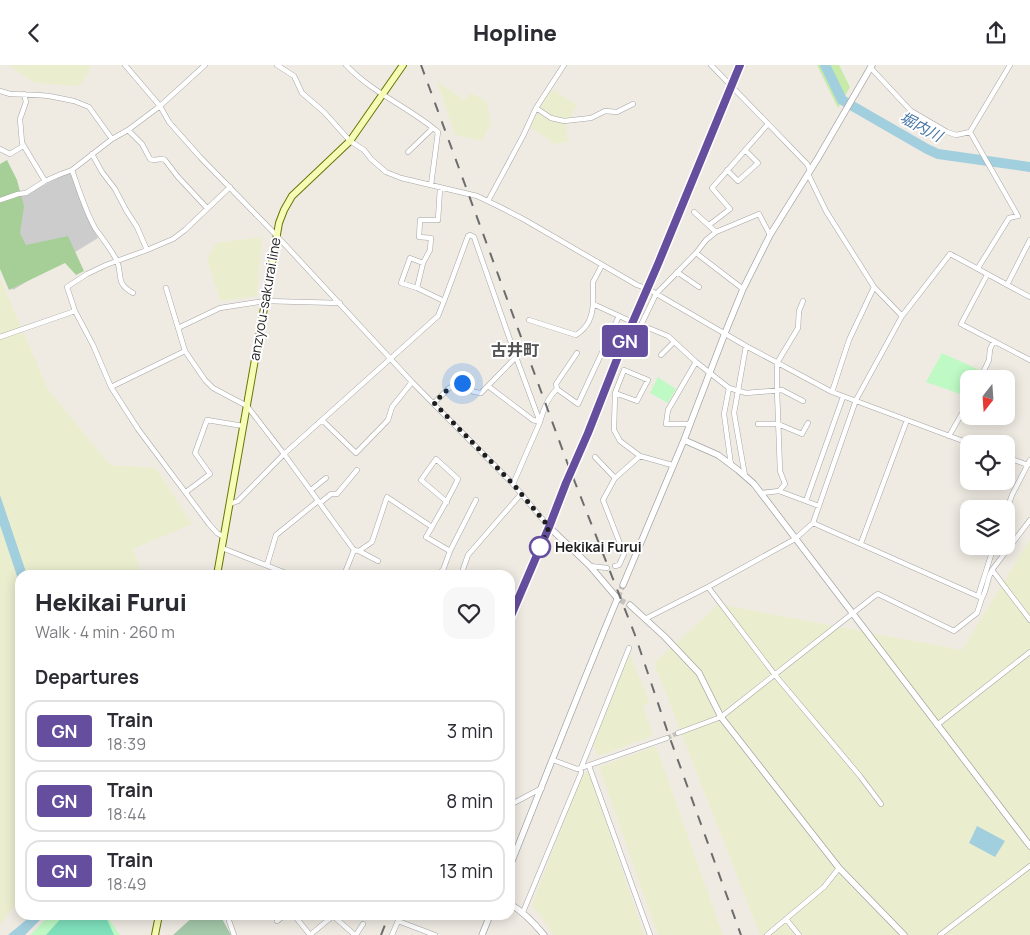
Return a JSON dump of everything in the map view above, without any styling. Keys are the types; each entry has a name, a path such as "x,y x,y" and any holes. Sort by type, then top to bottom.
{"main road":[{"name":"anzyou-sakurai line","path":"219,570 278,223 292,196 350,141 403,65"},
{"path":"155,935 158,920"}],"street":[{"path":"125,65 200,157 276,235 412,382 513,484 549,527 590,566 618,598 582,683 515,854"},
{"path":"0,200 26,193 44,181 72,170 112,139 128,130 160,106 204,65"},
{"path":"277,65 294,76 302,93 324,112 350,141 364,150 370,159 386,172 401,178 477,196 488,201 525,220 637,285 648,289 746,346 832,392 960,440"},
{"path":"346,65 382,95 438,132 431,185"},
{"path":"488,201 536,109 564,65"},
{"path":"711,65 807,164 826,211 874,287 902,316"},
{"path":"623,585 684,440 689,423 743,289 770,235 871,66 911,111 956,135 970,132 1010,65"},
{"path":"0,91 10,95 50,96 74,101 89,107 112,139"},
{"path":"24,94 26,102 20,119 22,143 44,181"},
{"path":"536,109 551,118 564,121 591,118 605,111 617,112 633,104"},
{"path":"709,225 730,209 712,188 768,124"},
{"path":"408,152 433,128"},
{"path":"128,130 142,144 150,159 153,161 164,160 207,208"},
{"path":"970,132 1018,216 1009,218 978,268"},
{"path":"0,149 10,154 23,147"},
{"path":"728,170 738,181 758,163 745,150"},
{"path":"92,154 137,227 147,250"},
{"path":"72,170 80,196 95,227 117,261 122,283 133,293"},
{"path":"224,537 217,533 186,493 138,429 111,387 93,345 75,311 68,287 87,274 112,262 173,239 230,187"},
{"path":"417,288 423,263 430,250 431,238 419,237 420,220 438,220 440,188"},
{"path":"694,212 716,232"},
{"path":"770,235 759,214 716,232 706,240 656,294 640,325 668,336 696,362 729,388 746,393 782,390 803,401"},
{"path":"230,504 238,501 284,454 438,315 468,236 472,235 474,237 540,422"},
{"path":"1007,285 1030,240"},
{"path":"696,253 743,289"},
{"path":"645,619 795,539 813,523 856,401 902,316 950,254 1030,297"},
{"path":"423,263 410,258 401,283 417,288 444,301"},
{"path":"529,320 576,335 584,329 592,313 593,282 602,265"},
{"path":"677,272 699,287"},
{"path":"987,275 961,324 1030,360"},
{"path":"832,392 849,340 874,287"},
{"path":"166,288 185,351 205,380 213,388 247,406 356,550 378,561"},
{"path":"178,328 220,308 265,301 340,303"},
{"path":"779,491 785,484 780,471 778,363 798,329 799,311 803,301"},
{"path":"593,304 628,320"},
{"path":"0,337 75,311"},
{"path":"577,353 556,384 558,389 578,404 619,316"},
{"path":"984,370 994,341"},
{"path":"661,355 674,342"},
{"path":"745,476 734,413 746,346"},
{"path":"111,387 185,351"},
{"path":"434,403 449,388 462,383 474,392 481,393 516,357"},
{"path":"689,423 666,425 668,410 696,362"},
{"path":"615,393 637,401 648,380 624,370 615,393 614,430 620,441 640,456 672,465"},
{"path":"322,420 356,453 388,420 392,407 412,382"},
{"path":"488,386 533,420 540,422"},
{"path":"729,388 724,414 732,465"},
{"path":"513,484 542,414 552,394 558,389"},
{"path":"806,501 843,397"},
{"path":"949,436 960,417"},
{"path":"186,493 210,474 195,453 207,420 243,425"},
{"path":"860,543 907,420"},
{"path":"758,424 778,424 802,434 808,423"},
{"path":"684,440 718,455 754,484 1030,846"},
{"path":"615,566 619,565 624,554 603,500 615,478 640,456"},
{"path":"595,457 615,478"},
{"path":"446,502 421,480 436,459 458,479 446,502 426,537 450,551"},
{"path":"1010,500 1029,464 1015,460"},
{"path":"267,565 276,535 319,502 331,494 337,494 357,470"},
{"path":"311,490 326,478"},
{"path":"761,493 779,491 819,506"},
{"path":"463,570 468,555 521,494"},
{"path":"346,570 356,550 372,542 387,497 432,527"},
{"path":"442,570 476,500"},
{"path":"980,597 984,595 992,570 1030,521"},
{"path":"813,523 980,597"},
{"path":"222,547 279,570"},
{"path":"678,733 721,717 878,594 954,631 977,613 992,555"},
{"path":"590,566 607,568"},
{"path":"992,570 1030,620"},
{"path":"708,587 775,675 860,776 881,804"},
{"path":"630,605 699,673 721,717 839,868 904,935"},
{"path":"523,913 581,773 581,768 629,648"},
{"path":"937,725 1030,652"},
{"path":"553,760 577,769 667,738"},
{"path":"589,766 650,935"},
{"path":"515,802 542,788"},
{"path":"940,935 1030,866"},
{"path":"767,935 824,887 839,868"},
{"path":"515,907 544,935"},
{"path":"786,919 799,935"},
{"path":"229,920 234,935"},
{"path":"298,920 310,935 329,920"},
{"path":"338,920 355,935 363,924"},
{"path":"482,935 488,920"},
{"path":"392,935 398,921 435,935"}],"shaded area":[{"path":"68,173 71,175 85,213 98,238 13,290 0,256 0,204 26,194"}],"green space":[{"path":"9,65 90,65 89,73 79,86 35,83"},
{"path":"817,65 839,65 850,87 838,108"},
{"path":"437,81 464,100 471,93 486,101 491,124 482,141 455,135"},
{"path":"552,89 577,105 570,118 560,118 551,115 540,107"},
{"path":"536,112 551,121 566,124 568,142 555,144 530,127"},
{"path":"7,160 17,180 24,206 20,233 26,245 68,236 84,271 76,275 65,263 9,290 0,269 0,164"},
{"path":"262,237 257,296 220,301 207,259 216,243"},
{"path":"0,278 48,389 110,465 156,468 192,524 133,549 140,570 15,570 15,905 0,925"},
{"path":"942,353 980,370 960,370 960,394 926,382"},
{"path":"658,377 676,389 668,403 650,393"},
{"path":"1030,539 1030,935 760,935 654,663 719,604 962,650"},
{"path":"629,653 650,703 643,705 653,736 598,756 592,743"},
{"path":"656,746 723,935 658,935 599,767"},
{"path":"589,772 644,935 554,935 532,905 582,774"},
{"path":"45,920 110,920 120,935 30,935"},
{"path":"60,920 107,920 114,935 46,935"},
{"path":"190,920 223,920 231,935 173,935"}],"water":[{"path":"0,495 25,570 15,570 0,525"},
{"path":"977,826 1005,841 995,857 969,843"},
{"path":"26,920 40,920 25,935 8,935"}],"waterway":[{"name":"堀内川","path":"825,65 842,100 927,149 938,154 1030,167"}],"tunnel":[{"path":"618,597 623,585"},
{"path":"620,600 630,605"},
{"path":"667,738 678,733"}],"railway":[{"path":"421,65 567,462 635,635 741,935"},
{"path":"515,606 740,65"},
{"path":"381,935 387,920"}],"train":[{"name":"GN","path":"515,606 740,65"}],"place":[{"name":"Hekikai Furui","path":"540,547"}],"district":[{"name":"古井町","path":"515,350"}],"route":[{"path":"462,383 449,388 434,403 513,484 549,527 540,547"}]}
